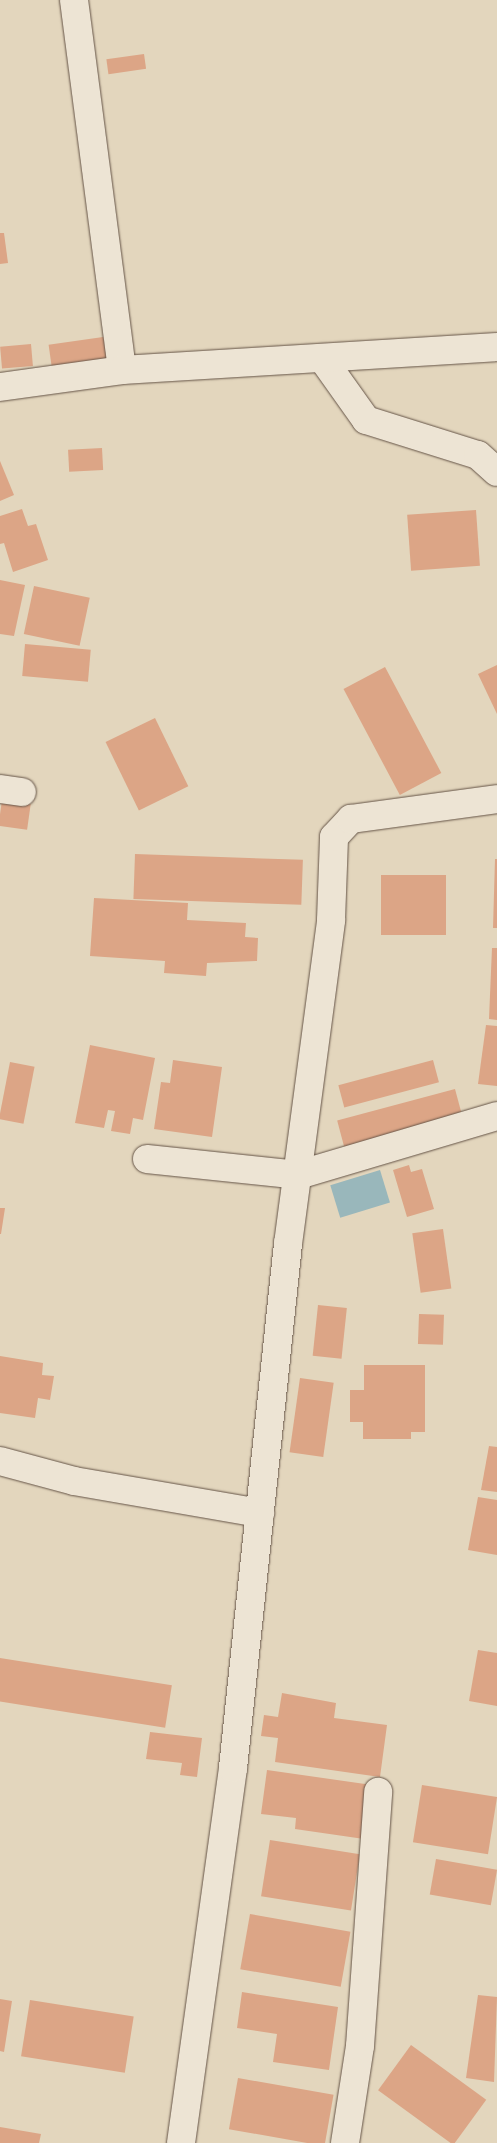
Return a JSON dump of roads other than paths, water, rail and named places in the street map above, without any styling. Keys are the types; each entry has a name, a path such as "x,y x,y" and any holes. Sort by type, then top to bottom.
{"street":[{"path":"74,0 122,370"},
{"path":"0,387 122,370 497,348"},
{"path":"322,358 366,420 478,455 497,472"},
{"path":"181,2143 198,1995 221,1865 298,1175 331,920 334,838 351,819 497,799"},
{"path":"148,1159 298,1175 497,1116"},
{"path":"0,1461 74,1481 260,1513"},
{"path":"345,2143 360,2046 378,1792"}],"water":[{"path":"380,1170 390,1203 340,1218 330,1185"}]}
